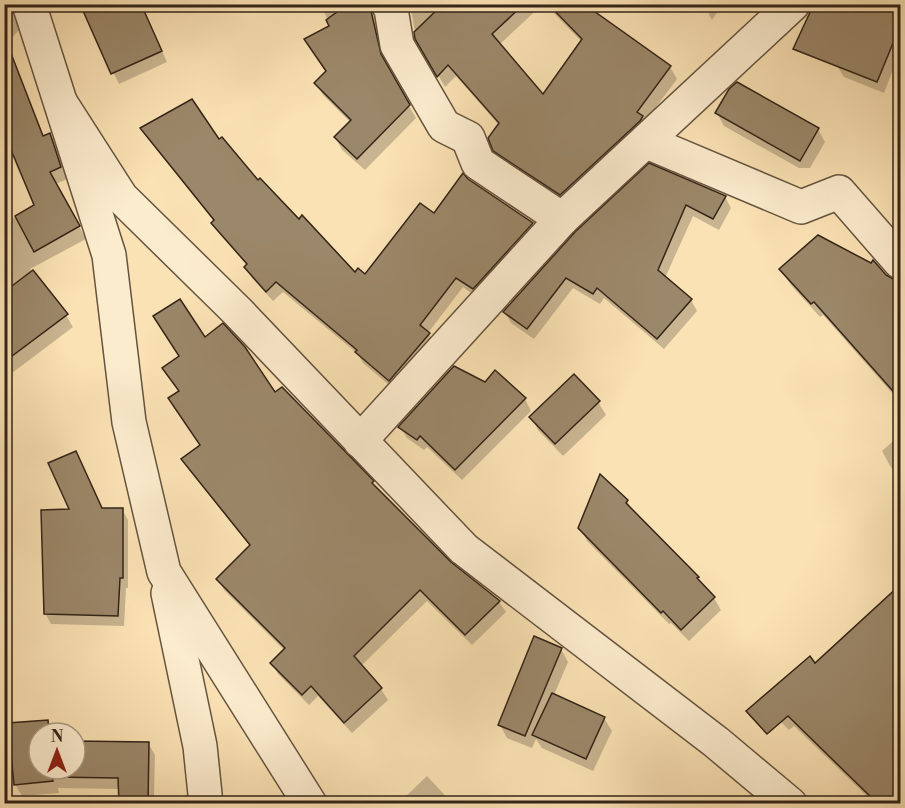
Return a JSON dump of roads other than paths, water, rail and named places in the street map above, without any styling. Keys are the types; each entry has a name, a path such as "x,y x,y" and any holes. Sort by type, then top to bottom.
{"street":[{"path":"29,4 109,255 129,422 164,572 200,746 206,804"},
{"path":"388,4 391,9 397,45 444,126 468,138 478,163 562,219"},
{"path":"360,441 562,219 793,4"},
{"path":"62,105 121,198 237,311 464,549 716,742 790,804"},
{"path":"647,142 801,207 839,192 900,262"},
{"path":"164,572 310,804"}]}
